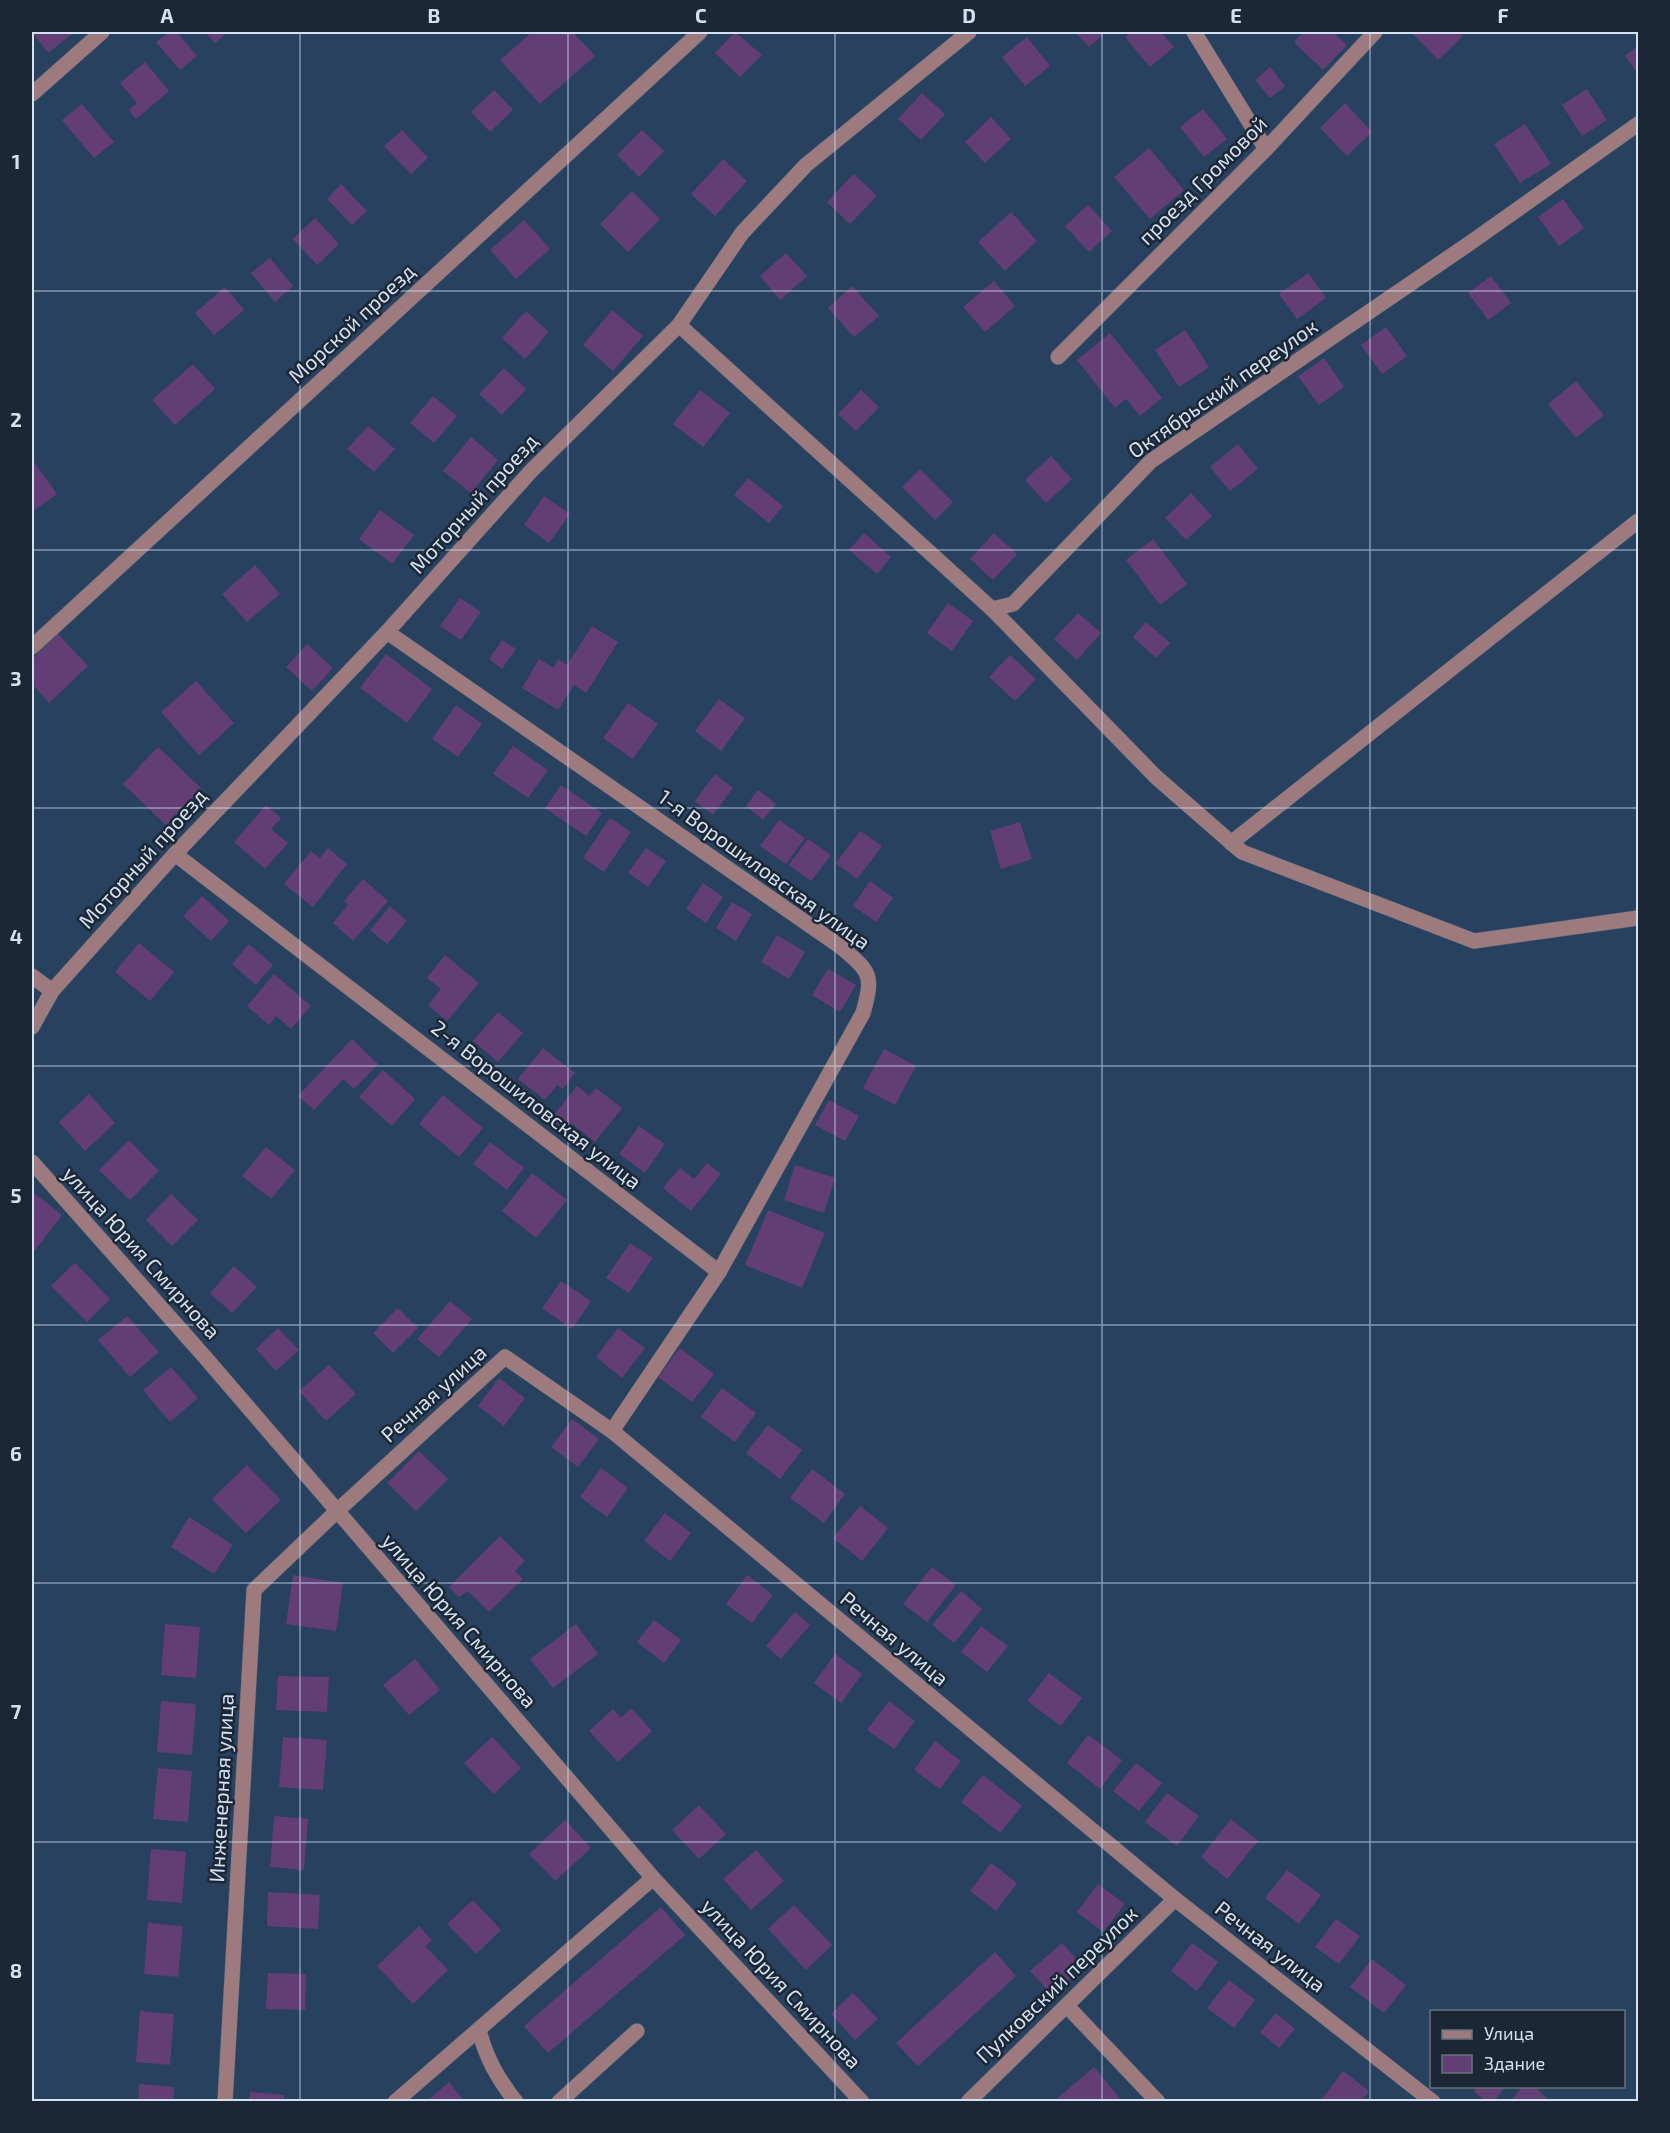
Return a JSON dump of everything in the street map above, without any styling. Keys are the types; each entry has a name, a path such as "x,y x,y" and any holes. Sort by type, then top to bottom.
{"street":[{"path":"32,94 102,32"},
{"name":"Морской проезд","path":"32,647 700,32"},
{"name":"Моторный проезд","path":"32,1027 52,991 175,854 387,632 531,471 679,325 742,233 806,165 969,32"},
{"path":"1194,32 1266,149"},
{"name":"проезд Громовой","path":"1058,357 1266,149 1375,32"},
{"name":"Октябрьский переулок","path":"992,609 1013,604 1151,461 1470,243 1638,124"},
{"path":"679,325 992,609 1156,777 1242,852 1474,941 1638,918"},
{"path":"1232,843 1638,521"},
{"name":"1-я Ворошиловская улица","path":"387,632 841,947 864,967 870,987 863,1012 719,1272"},
{"name":"2-я Ворошиловская улица","path":"175,854 719,1272"},
{"path":"32,976 52,991"},
{"name":"улица Юрия Смирнова","path":"32,1162 196,1347 653,1878 862,2102"},
{"path":"612,1431 719,1272"},
{"name":"Речная улица","path":"336,1512 505,1356 612,1431 1175,1899 1433,2102"},
{"name":"Инженерная улица","path":"225,2102 254,1590 336,1512"},
{"path":"395,2102 653,1878"},
{"name":"Пулковский переулок","path":"968,2102 1175,1899"},
{"path":"1067,2006 1158,2102"},
{"path":"479,2030 484,2050 500,2082 516,2102"},
{"path":"559,2102 637,2031"}],"building":[{"path":"32,32 70,32 72,34 48,53"},
{"path":"169,32 177,32 197,56 180,70 156,42"},
{"path":"205,32 228,32 215,43"},
{"path":"532,32 573,32 595,56 540,104 500,60"},
{"path":"735,32 762,55 740,77 715,53"},
{"path":"1075,32 1106,32 1089,47"},
{"path":"1131,32 1161,32 1174,47 1150,67 1125,37"},
{"path":"1303,32 1333,32 1347,45 1323,70 1294,42"},
{"path":"1411,32 1459,32 1463,36 1438,60"},
{"path":"1027,37 1050,66 1025,86 1002,57"},
{"path":"1638,46 1638,74 1625,56"},
{"path":"145,62 169,91 136,119 129,110 137,103 120,83"},
{"path":"1270,67 1285,86 1270,98 1255,80"},
{"path":"1587,89 1607,120 1582,136 1562,105"},
{"path":"494,90 513,110 490,132 471,112"},
{"path":"922,93 945,114 921,140 898,119"},
{"path":"1345,103 1372,132 1347,156 1320,128"},
{"path":"82,104 114,142 94,158 62,120"},
{"path":"1203,109 1227,139 1204,157 1180,127"},
{"path":"991,117 1011,139 985,163 965,142"},
{"path":"1525,124 1551,164 1520,183 1494,144"},
{"path":"402,130 428,158 411,174 384,146"},
{"path":"642,130 664,151 639,177 617,155"},
{"path":"1149,148 1184,190 1150,219 1114,177"},
{"path":"723,159 747,181 715,216 691,194"},
{"path":"854,174 877,196 850,224 827,202"},
{"path":"341,184 367,211 352,225 327,199"},
{"path":"632,191 660,219 628,252 600,224"},
{"path":"1563,199 1584,228 1559,246 1538,217"},
{"path":"1088,205 1112,231 1089,252 1065,226"},
{"path":"1011,212 1037,241 1005,271 978,242"},
{"path":"315,218 339,244 317,265 293,239"},
{"path":"524,220 550,249 516,279 490,250"},
{"path":"786,253 807,276 780,300 760,276"},
{"path":"270,258 293,286 275,302 251,273"},
{"path":"1308,273 1326,298 1297,319 1279,294"},
{"path":"1491,276 1511,303 1488,320 1468,293"},
{"path":"994,281 1015,306 985,332 963,307"},
{"path":"852,286 879,316 854,337 828,308"},
{"path":"225,287 244,310 214,335 195,313"},
{"path":"612,310 643,336 613,371 583,345"},
{"path":"526,311 549,332 525,359 502,338"},
{"path":"1386,327 1407,356 1382,374 1361,345"},
{"path":"1185,330 1209,367 1179,387 1155,350"},
{"path":"1110,333 1162,398 1140,416 1126,399 1115,408 1077,360"},
{"path":"1324,358 1344,387 1319,405 1298,376"},
{"path":"193,364 215,389 175,425 152,400"},
{"path":"504,368 526,389 502,415 479,394"},
{"path":"1576,381 1604,415 1576,438 1548,404"},
{"path":"700,390 730,413 703,447 673,424"},
{"path":"861,390 879,407 856,431 838,414"},
{"path":"433,396 457,416 434,443 410,423"},
{"path":"368,426 395,449 374,472 347,449"},
{"path":"471,437 498,460 471,493 443,471"},
{"path":"1238,444 1258,469 1230,491 1210,467"},
{"path":"1051,456 1072,479 1046,503 1025,480"},
{"path":"34,462 57,494 33,511 32,464"},
{"path":"920,469 953,502 935,520 902,487"},
{"path":"748,478 783,506 769,523 734,495"},
{"path":"1191,493 1212,516 1186,540 1165,518"},
{"path":"544,496 570,514 549,543 524,525"},
{"path":"380,510 414,535 392,564 359,539"},
{"path":"864,533 891,557 877,574 849,550"},
{"path":"994,533 1017,554 993,580 970,559"},
{"path":"1153,539 1187,584 1160,605 1126,560"},
{"path":"255,565 280,594 247,622 222,594"},
{"path":"460,598 481,612 461,640 440,626"},
{"path":"948,603 973,621 952,651 927,633"},
{"path":"1078,613 1101,633 1077,660 1054,639"},
{"path":"1146,622 1170,643 1156,658 1133,637"},
{"path":"592,626 618,642 586,693 574,685 558,710 522,688 539,659 554,668 558,659 567,665"},
{"path":"58,634 88,666 49,703 32,684 32,659"},
{"path":"502,640 516,649 502,669 489,659"},
{"path":"307,644 333,668 312,691 286,667"},
{"path":"386,654 432,689 407,723 360,688"},
{"path":"1010,655 1036,679 1015,701 989,677"},
{"path":"196,681 234,723 199,755 161,712"},
{"path":"719,699 745,718 721,751 695,731"},
{"path":"628,703 658,724 633,759 603,738"},
{"path":"456,705 482,724 458,757 432,739"},
{"path":"513,746 548,770 528,798 493,774"},
{"path":"158,747 201,788 166,825 123,784"},
{"path":"715,774 733,788 713,815 695,801"},
{"path":"561,785 602,813 586,836 545,808"},
{"path":"758,790 776,804 763,820 746,806"},
{"path":"266,805 281,818 271,829 288,843 265,869 234,842"},
{"path":"610,818 631,832 604,872 583,858"},
{"path":"779,820 805,838 786,864 760,846"},
{"path":"1020,822 1032,859 1001,869 990,831"},
{"path":"860,831 882,846 857,879 836,863"},
{"path":"808,839 831,855 811,881 789,865"},
{"path":"328,848 347,864 313,907 284,884 311,851 320,858"},
{"path":"646,848 666,861 648,887 628,873"},
{"path":"363,879 388,901 353,941 333,923 348,905 344,901"},
{"path":"870,881 893,898 876,922 853,906"},
{"path":"703,883 723,897 706,923 686,909"},
{"path":"202,896 229,921 211,941 183,916"},
{"path":"732,902 752,914 736,941 716,928"},
{"path":"390,906 407,921 387,944 370,930"},
{"path":"777,935 805,952 789,979 761,962"},
{"path":"139,943 174,972 150,1001 115,972"},
{"path":"249,944 273,965 256,985 232,964"},
{"path":"445,955 479,983 447,1021 428,1005 441,989 427,978"},
{"path":"828,969 856,985 840,1012 812,995"},
{"path":"274,974 311,1006 291,1029 276,1016 269,1025 247,1006"},
{"path":"498,1012 523,1033 498,1062 473,1041"},
{"path":"352,1039 378,1064 354,1089 343,1079 314,1110 298,1096"},
{"path":"543,1048 575,1073 563,1089 557,1085 545,1100 518,1079"},
{"path":"884,1049 916,1066 895,1105 863,1088"},
{"path":"383,1070 415,1099 392,1126 359,1097"},
{"path":"577,1086 589,1096 596,1088 622,1108 595,1142 571,1123 565,1130 551,1119"},
{"path":"89,1094 115,1123 85,1151 59,1122"},
{"path":"443,1095 483,1128 459,1157 419,1124"},
{"path":"829,1100 859,1116 845,1141 815,1125"},
{"path":"639,1126 665,1144 645,1173 619,1154"},
{"path":"129,1140 159,1171 130,1200 99,1170"},
{"path":"490,1142 524,1168 507,1190 473,1164"},
{"path":"266,1147 295,1170 271,1199 242,1176"},
{"path":"707,1163 721,1174 691,1211 663,1188 680,1168 694,1179"},
{"path":"795,1165 835,1178 824,1213 784,1200"},
{"path":"532,1173 567,1200 536,1238 502,1211"},
{"path":"34,1193 62,1215 33,1253 32,1196"},
{"path":"171,1194 198,1220 172,1246 146,1220"},
{"path":"768,1210 825,1233 802,1288 745,1265"},
{"path":"630,1243 653,1258 629,1293 606,1278"},
{"path":"75,1263 110,1299 87,1322 51,1286"},
{"path":"234,1266 257,1287 232,1313 210,1293"},
{"path":"561,1281 591,1301 572,1329 542,1308"},
{"path":"450,1301 472,1319 439,1357 417,1339"},
{"path":"398,1308 418,1328 393,1353 373,1333"},
{"path":"127,1316 159,1352 130,1377 98,1340"},
{"path":"278,1328 299,1350 276,1371 256,1349"},
{"path":"618,1328 645,1348 622,1378 596,1357"},
{"path":"680,1348 714,1374 692,1402 658,1377"},
{"path":"329,1365 356,1394 326,1421 299,1391"},
{"path":"171,1367 198,1398 170,1422 143,1390"},
{"path":"499,1378 525,1398 504,1426 478,1406"},
{"path":"722,1388 756,1413 735,1442 701,1417"},
{"path":"572,1419 599,1439 578,1467 551,1447"},
{"path":"768,1425 802,1450 780,1479 746,1453"},
{"path":"419,1451 448,1479 416,1511 387,1483"},
{"path":"247,1465 281,1500 246,1533 212,1499"},
{"path":"601,1468 628,1488 607,1517 580,1497"},
{"path":"812,1469 845,1494 824,1523 790,1498"},
{"path":"860,1506 888,1528 862,1561 833,1538"},
{"path":"665,1513 691,1533 670,1561 644,1541"},
{"path":"189,1517 233,1545 214,1574 171,1547"},
{"path":"500,1536 525,1561 515,1571 523,1579 489,1612 468,1591 459,1597 449,1587"},
{"path":"932,1567 956,1585 927,1622 903,1604"},
{"path":"293,1575 343,1583 336,1631 286,1624"},
{"path":"747,1575 773,1595 752,1623 726,1604"},
{"path":"961,1591 982,1609 954,1643 932,1625"},
{"path":"795,1612 810,1625 781,1659 766,1646"},
{"path":"654,1620 681,1640 664,1663 637,1642"},
{"path":"165,1624 200,1627 196,1678 161,1675"},
{"path":"576,1624 598,1654 553,1688 530,1659"},
{"path":"981,1626 1008,1646 987,1672 961,1652"},
{"path":"835,1654 862,1674 841,1703 814,1683"},
{"path":"415,1659 440,1690 409,1715 383,1685"},
{"path":"1049,1673 1082,1698 1061,1726 1027,1701"},
{"path":"278,1676 329,1677 327,1712 276,1710"},
{"path":"161,1701 196,1704 192,1755 157,1752"},
{"path":"889,1701 915,1721 894,1749 867,1730"},
{"path":"631,1708 652,1731 618,1762 589,1731 613,1709 621,1718"},
{"path":"1088,1735 1122,1760 1100,1789 1067,1763"},
{"path":"283,1737 327,1740 323,1790 279,1787"},
{"path":"492,1737 521,1768 494,1794 464,1763"},
{"path":"935,1741 961,1761 940,1789 914,1770"},
{"path":"1136,1763 1162,1783 1139,1811 1113,1791"},
{"path":"158,1768 192,1771 188,1822 153,1819"},
{"path":"983,1775 1022,1806 1000,1833 961,1802"},
{"path":"1167,1793 1199,1816 1177,1846 1145,1822"},
{"path":"699,1805 726,1834 699,1859 672,1830"},
{"path":"274,1816 308,1819 304,1870 270,1867"},
{"path":"1231,1819 1258,1841 1227,1879 1201,1857"},
{"path":"565,1820 591,1848 555,1881 529,1854"},
{"path":"151,1849 186,1852 182,1903 147,1900"},
{"path":"756,1850 784,1881 751,1910 723,1879"},
{"path":"991,1863 1017,1883 996,1911 970,1891"},
{"path":"1287,1870 1321,1895 1299,1924 1265,1898"},
{"path":"1098,1884 1125,1904 1103,1932 1077,1912"},
{"path":"268,1892 320,1895 318,1929 267,1926"},
{"path":"473,1900 501,1930 476,1954 447,1924"},
{"path":"794,1905 832,1945 806,1970 768,1929"},
{"path":"661,1907 685,1935 548,2053 524,2026"},
{"path":"1336,1919 1360,1936 1339,1964 1315,1947"},
{"path":"148,1923 183,1926 178,1977 144,1974"},
{"path":"419,1926 432,1940 425,1946 448,1970 413,2004 377,1966"},
{"path":"1062,1943 1084,1967 1052,1995 1030,1971"},
{"path":"1192,1943 1218,1962 1197,1991 1171,1971"},
{"path":"995,1952 1016,1976 918,2066 896,2043"},
{"path":"1372,1959 1406,1985 1384,2013 1350,1987"},
{"path":"268,1973 306,1974 305,2010 266,2009"},
{"path":"1229,1980 1255,2000 1234,2028 1207,2008"},
{"path":"853,1993 878,2019 855,2040 831,2014"},
{"path":"140,2011 174,2014 170,2065 136,2062"},
{"path":"1276,2013 1295,2029 1279,2048 1260,2032"},
{"path":"1094,2067 1121,2100 1119,2102 1053,2102"},
{"path":"1343,2071 1369,2091 1361,2102 1325,2102 1322,2099"},
{"path":"449,2082 465,2102 426,2102"},
{"path":"139,2084 174,2087 173,2102 138,2102"},
{"path":"1476,2088 1504,2088 1493,2102 1486,2102 1474,2091"},
{"path":"1521,2088 1536,2088 1547,2098 1544,2102 1510,2102"},
{"path":"250,2092 284,2095 284,2102 249,2102"}]}
